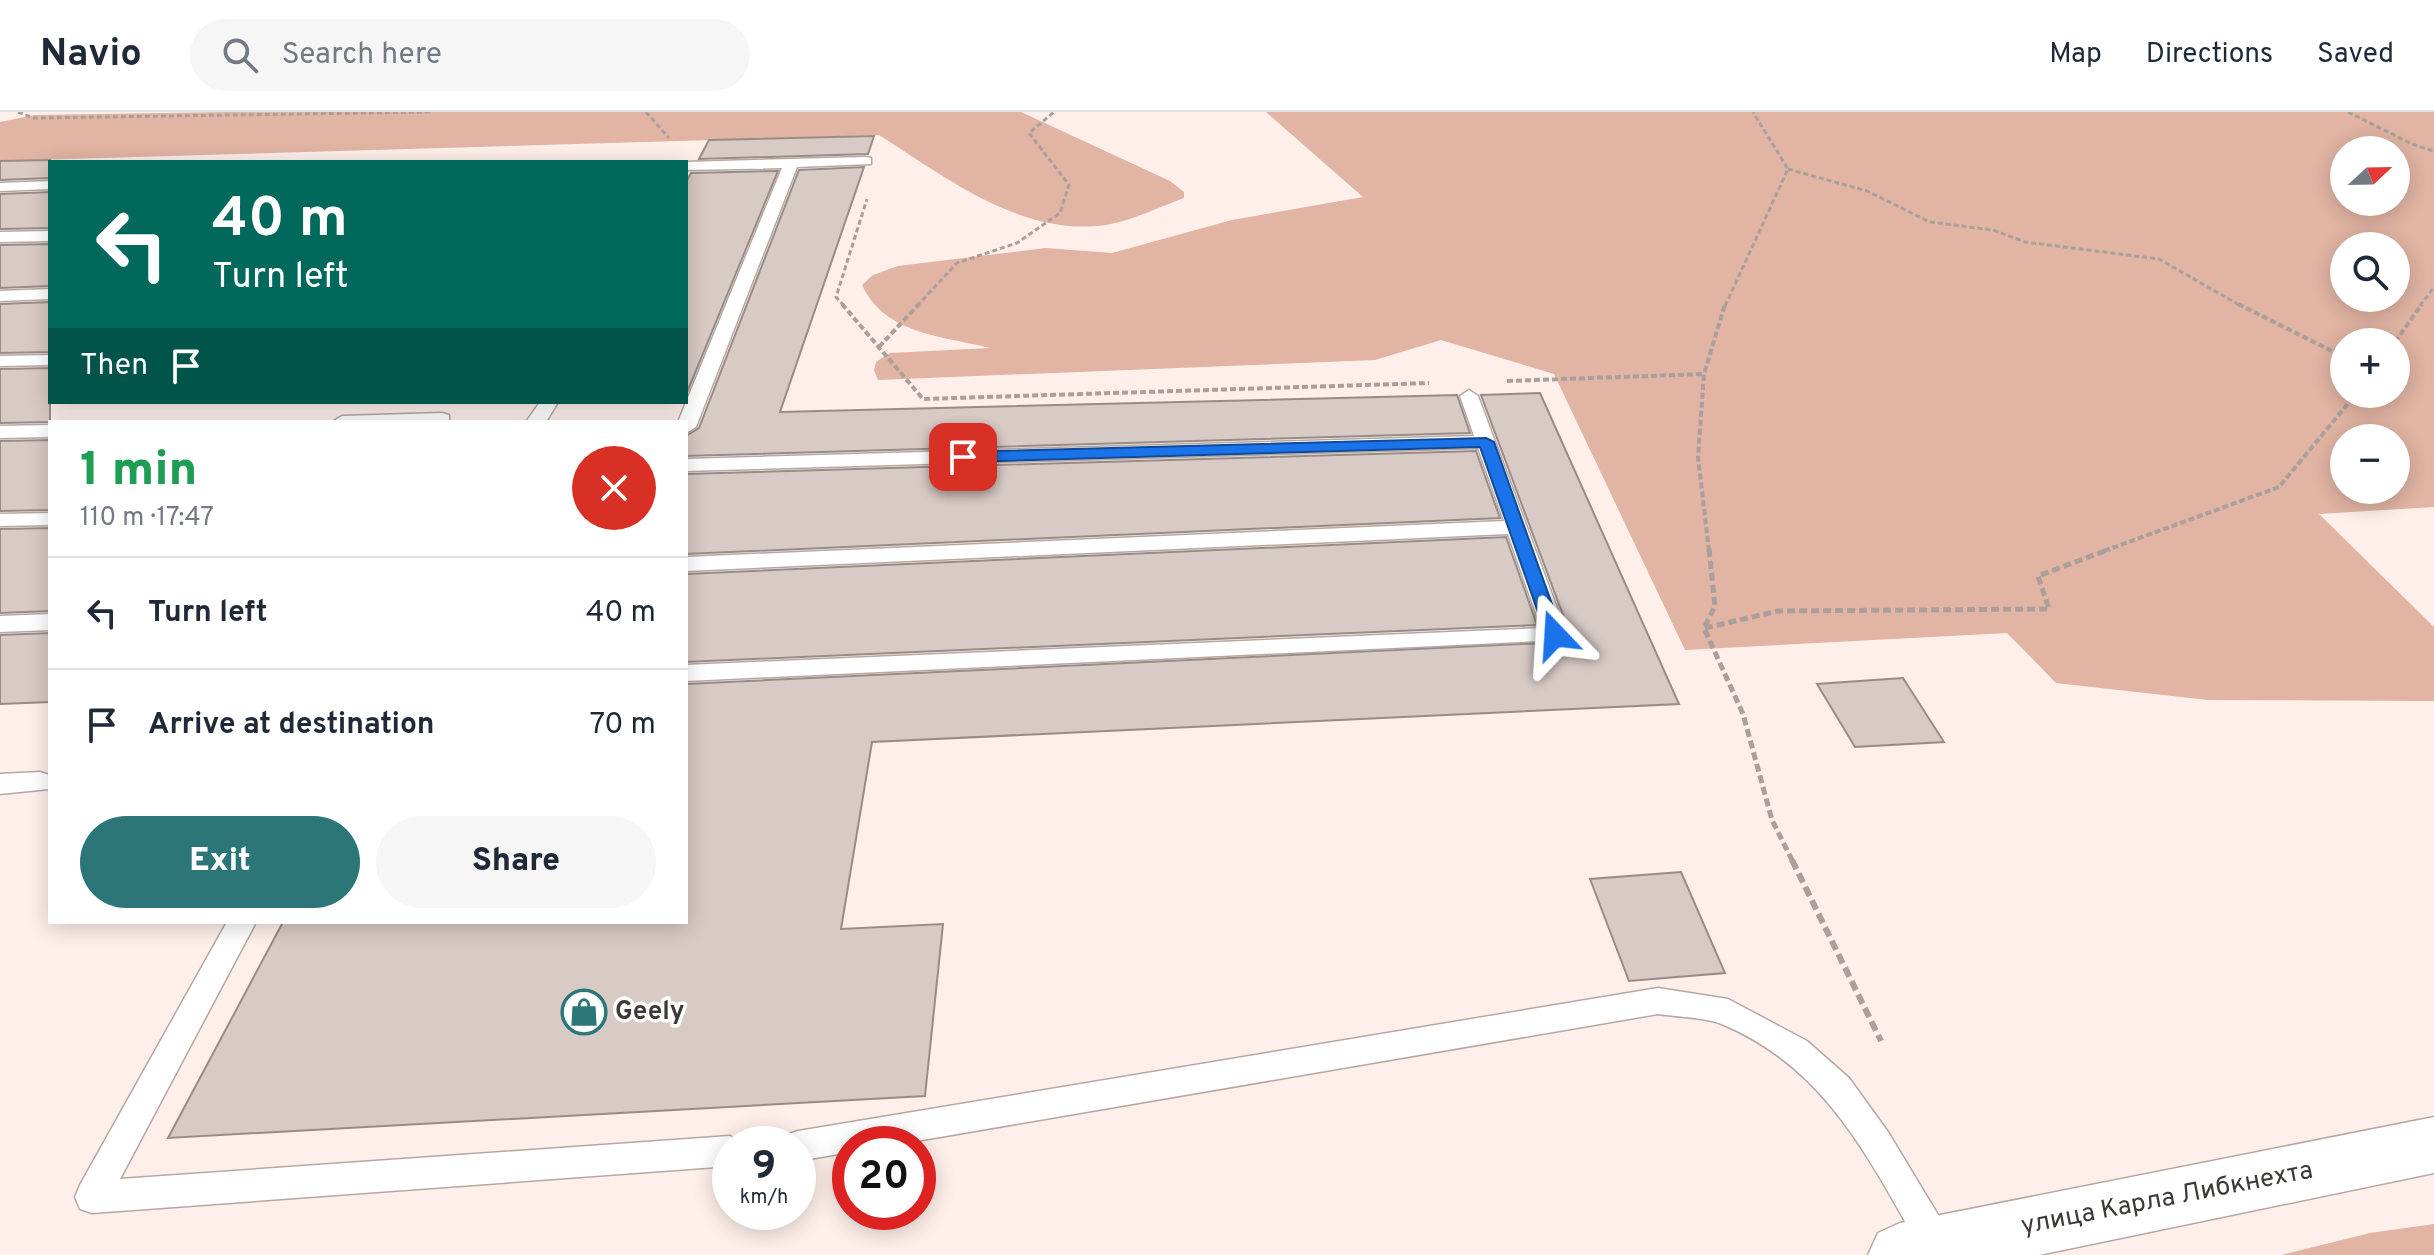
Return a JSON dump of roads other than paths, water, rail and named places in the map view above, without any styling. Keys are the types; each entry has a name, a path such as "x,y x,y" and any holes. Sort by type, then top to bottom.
{"main road":[{"name":"улица Карла Либкнехта","path":"1919,1251 2434,1145"}],"lane":[{"path":"688,166 866,161"},
{"path":"688,422 791,163"},
{"path":"0,187 48,185"},
{"path":"0,237 48,236"},
{"path":"0,296 48,294"},
{"path":"0,361 48,360"},
{"path":"688,673 1555,635 1469,396"},
{"path":"409,420 442,419"},
{"path":"0,432 48,431"},
{"path":"688,465 1486,442"},
{"path":"0,520 48,519"},
{"path":"688,564 1516,527"},
{"path":"0,624 48,622"},
{"path":"0,784 40,782"},
{"path":"241,924 92,1197 712,1152"},
{"path":"816,1143 1658,1001 1728,1012 1796,1051 1838,1088 1877,1143 1919,1251"}],"place":[{"name":"Geely","path":"584,1012"}]}
